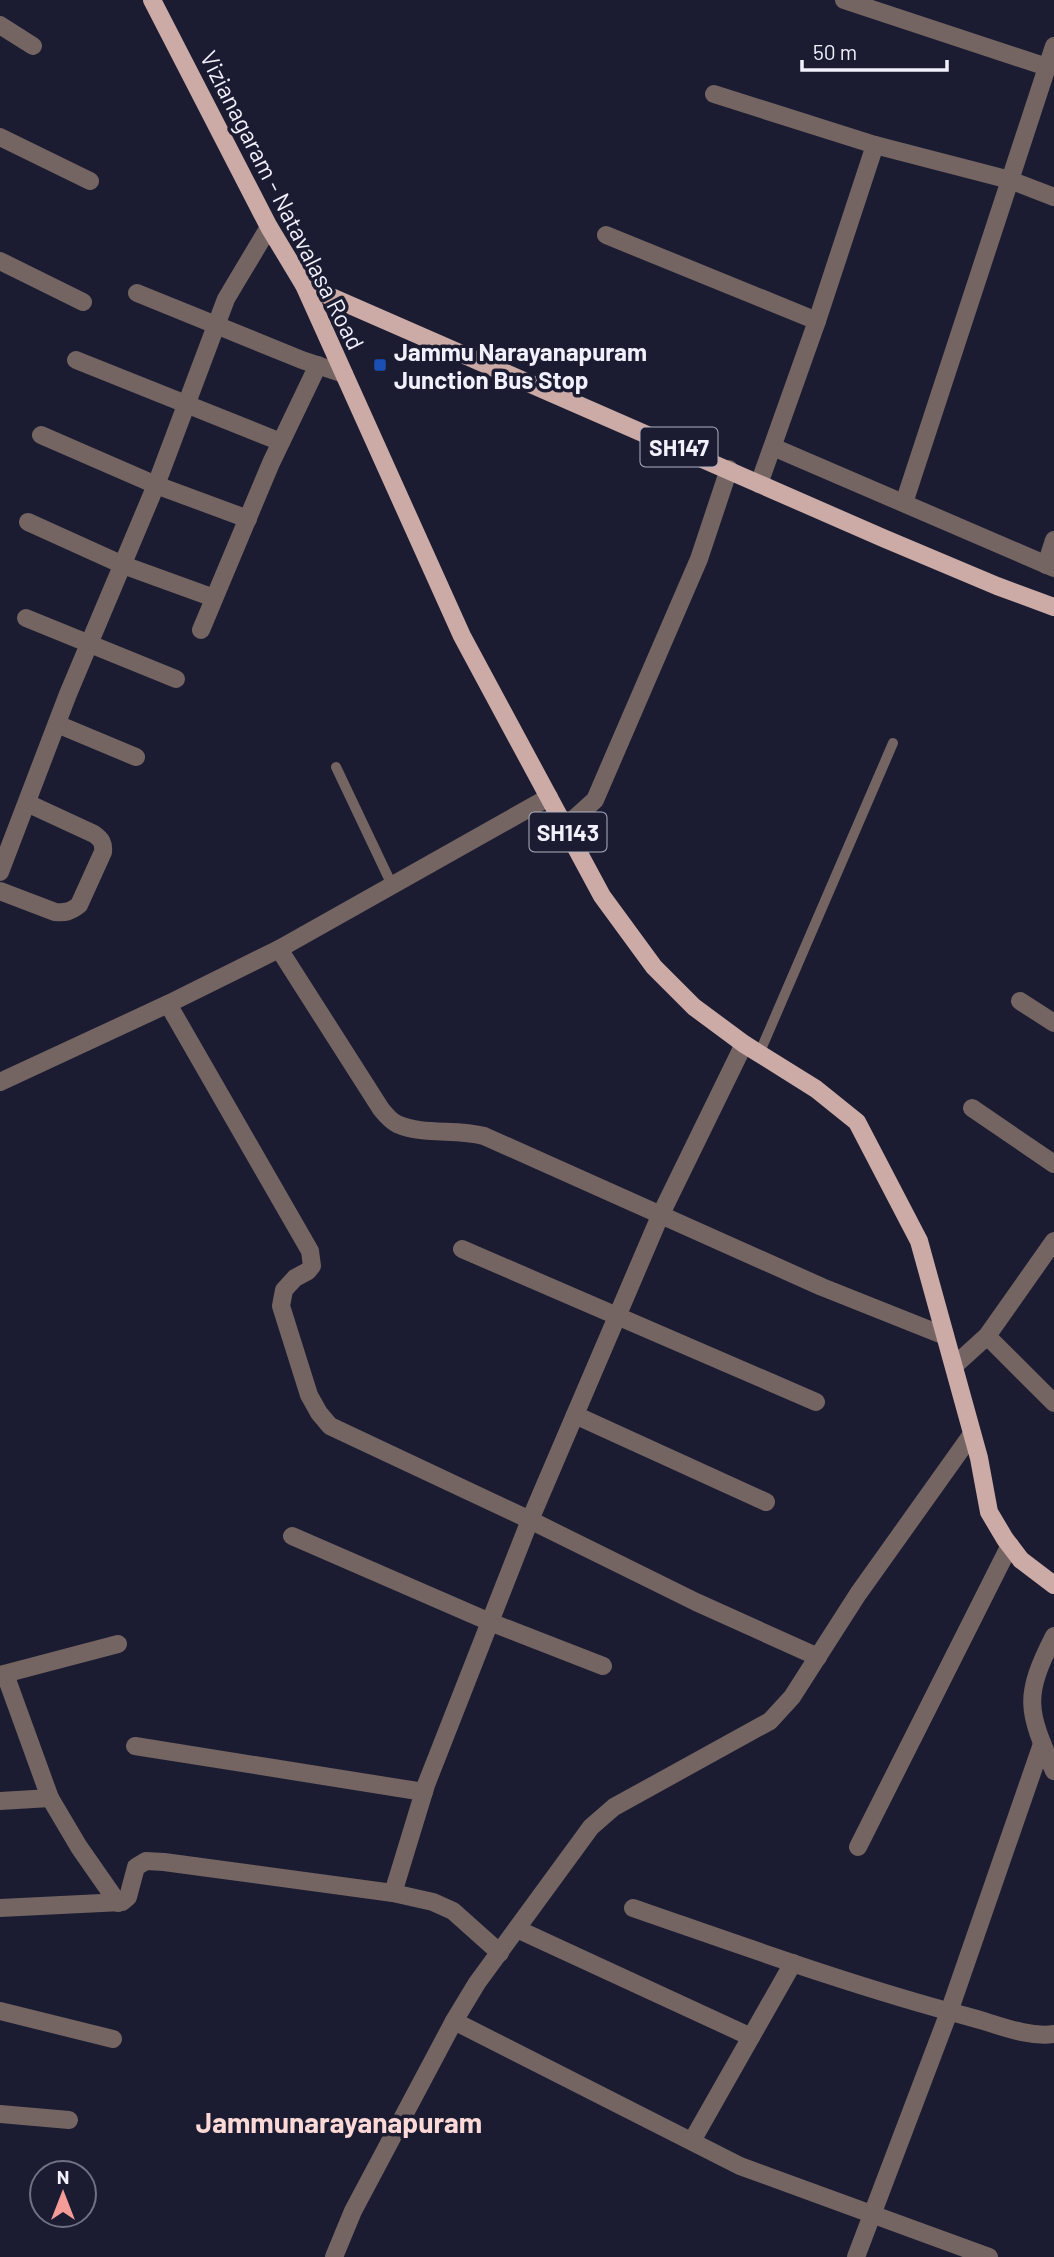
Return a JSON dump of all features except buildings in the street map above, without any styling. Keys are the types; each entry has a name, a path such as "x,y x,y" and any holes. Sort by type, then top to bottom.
{"main road":[{"name":"Vizianagaram - Natavalasa Road","path":"152,0 269,228 304,285 462,636 602,896 654,967 694,1007 752,1049 816,1089 857,1122 919,1241 972,1434 989,1513 1021,1560 1054,1585"},
{"name":"SH147","path":"304,285 759,484 998,586 1054,607"}],"street":[{"path":"844,0 1047,67"},
{"path":"0,24 33,46"},
{"path":"904,503 1054,46"},
{"path":"714,94 875,145 1010,180 1054,197"},
{"path":"0,137 90,181"},
{"path":"759,484 817,321 875,145"},
{"path":"0,872 57,724 156,485 226,299 269,228"},
{"path":"606,235 817,321"},
{"path":"0,261 83,302"},
{"path":"137,293 344,374"},
{"path":"76,360 281,442"},
{"path":"201,630 281,442 318,365"},
{"path":"41,435 156,485 248,519"},
{"path":"773,447 1050,566 1054,540"},
{"path":"565,827 595,800 699,559 729,469"},
{"path":"28,522 123,565 214,598"},
{"path":"26,618 176,679"},
{"path":"57,724 136,757"},
{"path":"0,1082 279,949 549,797"},
{"path":"0,891 55,912 72,911 79,905 103,852 100,838 94,834 27,803"},
{"path":"279,949 381,1109 395,1123 412,1128 464,1131 484,1136 822,1287 945,1336"},
{"path":"1020,1001 1054,1023"},
{"path":"168,1004 310,1251 312,1266 284,1290 281,1306 309,1395 330,1426 696,1602 818,1657"},
{"path":"393,1893 424,1792 530,1520 660,1216 752,1049"},
{"path":"972,1108 1054,1164"},
{"path":"954,1366 987,1336 1054,1241"},
{"path":"462,1249 816,1402"},
{"path":"987,1336 1054,1403"},
{"path":"575,1415 766,1502"},
{"path":"334,2257 353,2211 454,2021 591,1827 614,1807 770,1721 792,1697 858,1594 972,1434"},
{"path":"292,1536 490,1622 603,1666"},
{"path":"858,1847 1010,1545"},
{"path":"1054,1636 1038,1667 1033,1685 1033,1718 1054,1771"},
{"path":"118,1644 3,1675 50,1798 79,1847 118,1903"},
{"path":"856,2257 949,2011 1042,1744"},
{"path":"135,1746 424,1792"},
{"path":"0,1801 50,1798"},
{"path":"0,1908 118,1903 128,1897 136,1867 146,1861 164,1862 393,1893 433,1902 453,1911 500,1953"},
{"path":"633,1908 793,1963 949,2011 1036,2035 1054,2034"},
{"path":"517,1929 751,2037"},
{"path":"692,2141 793,1963"},
{"path":"0,2011 113,2039"},
{"path":"454,2021 740,2166 989,2257"},
{"path":"0,2114 69,2120"}],"lane":[{"path":"752,1049 893,743"},
{"path":"335,767 392,885"}],"place":[{"name":"Jammu Narayanapuram Junction Bus Stop","path":"380,365"}],"district":[{"name":"Jammunarayanapuram","path":"339,2122"}]}
